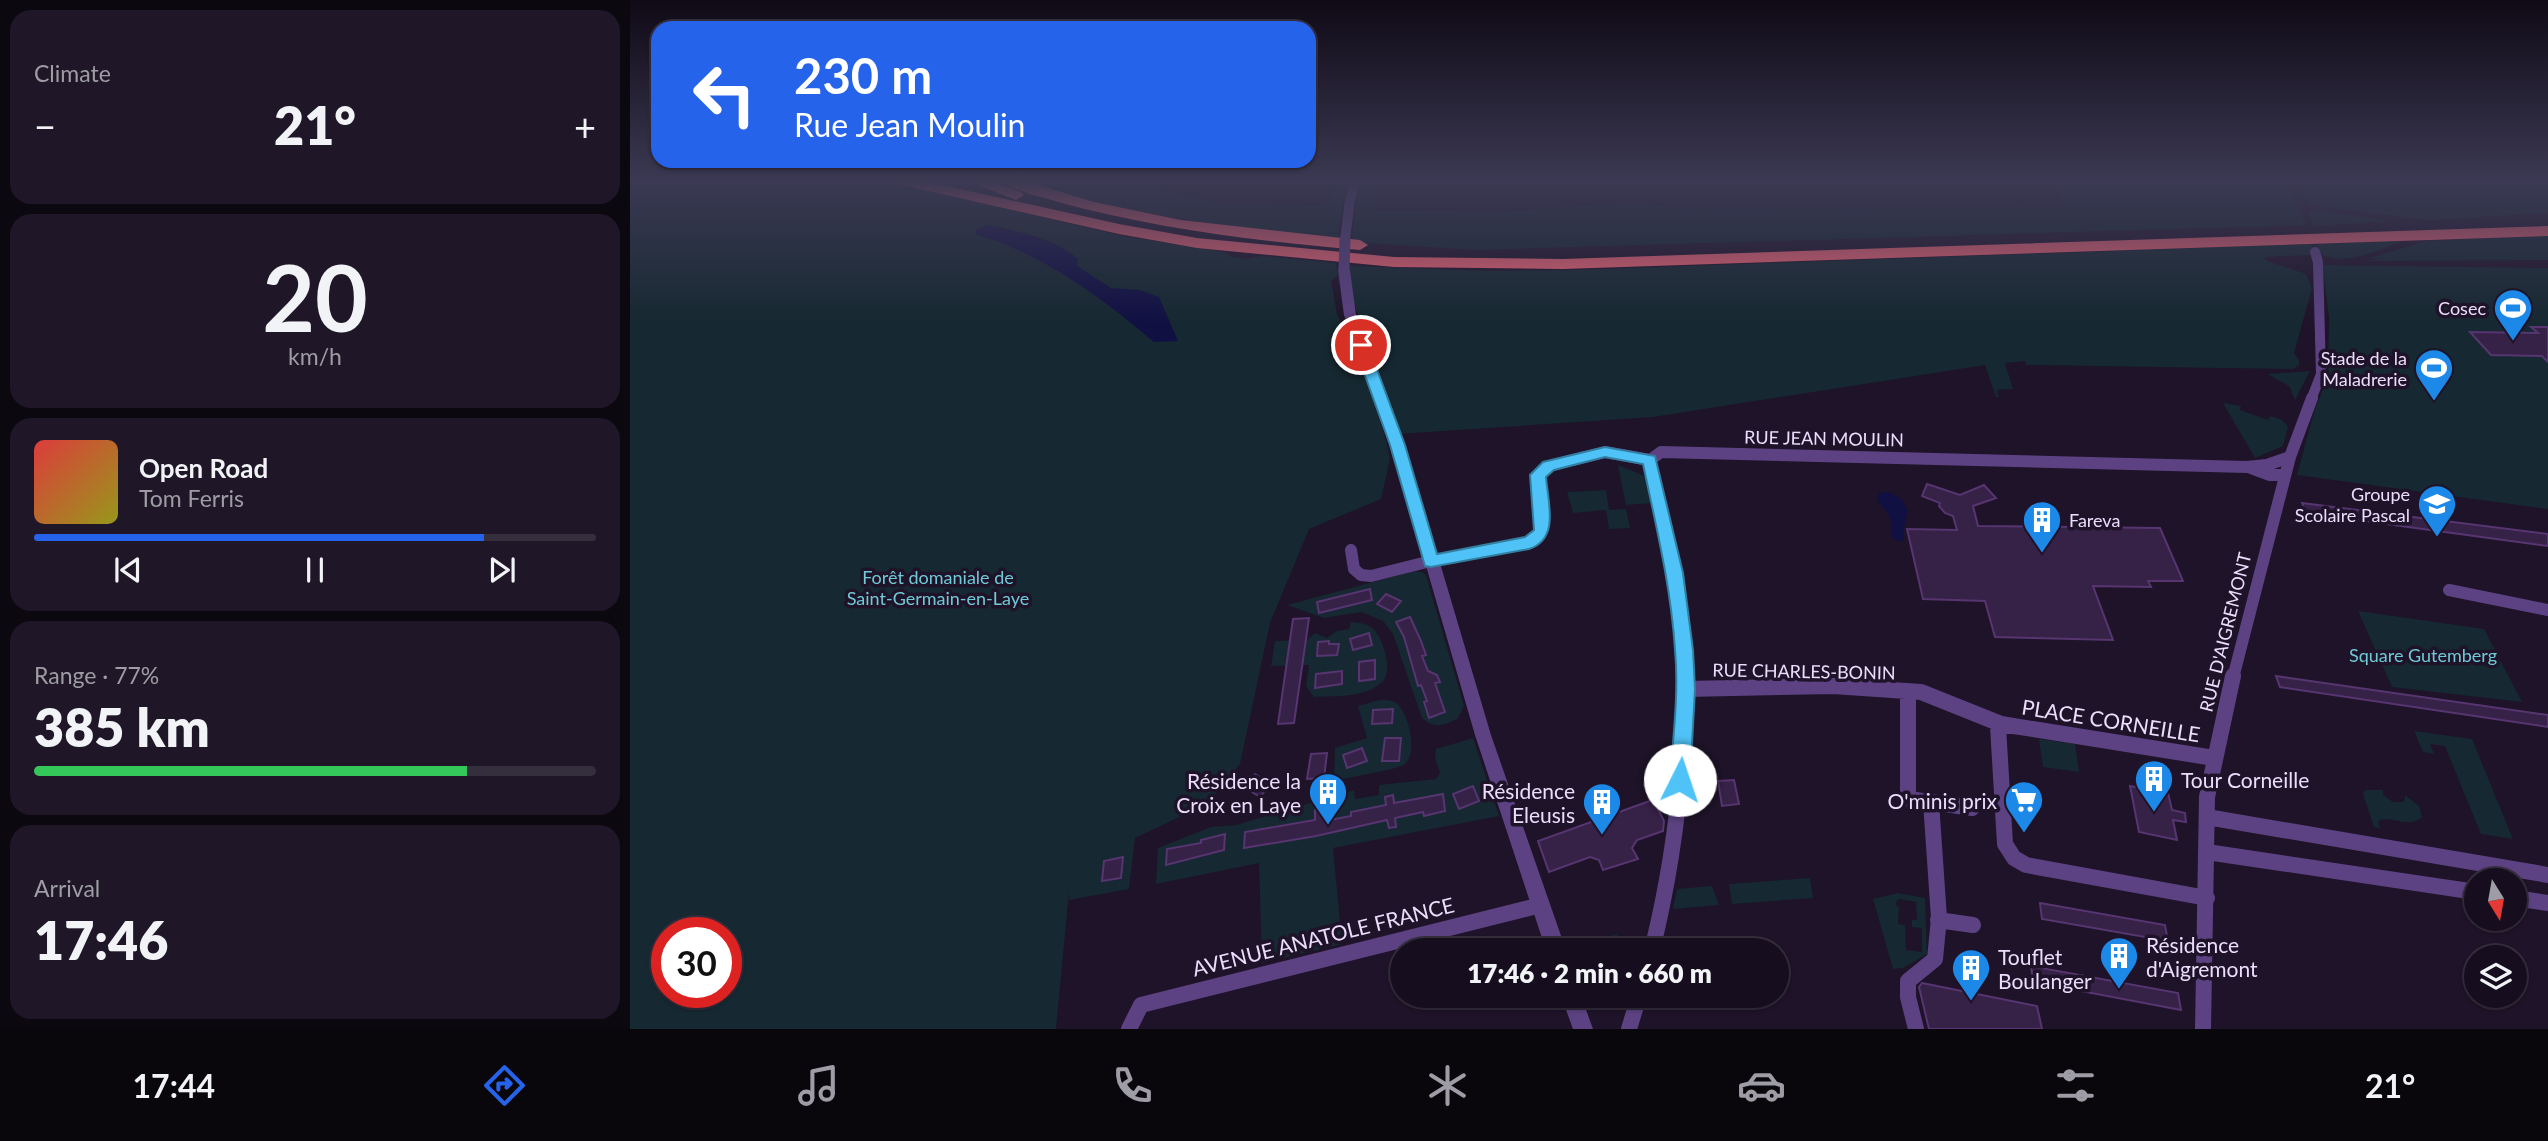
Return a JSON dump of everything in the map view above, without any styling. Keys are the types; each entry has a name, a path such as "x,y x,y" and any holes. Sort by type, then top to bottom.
{"highway":[{"path":"1121,228 1197,243 1267,251 1394,262 1495,264 1931,252 2456,228"},
{"path":"1162,228 1213,238 1397,255 1578,257 2455,228"},
{"path":"1216,228 1293,240 1391,248 1578,257"},
{"path":"2458,228 2548,229"}],"street":[{"path":"1346,228 1344,290 1350,314 1398,445 1483,735 1552,938"},
{"name":"RUE D'AIGREMONT","path":"2203,1029 2207,817 2214,758 2255,587 2282,491 2276,473 2290,457 2321,374 2318,262 2315,252"},
{"name":"RUE JEAN MOULIN","path":"1431,561 1529,543 1537,538 1542,531 1538,475 1549,466 1605,452 1650,460 1661,452 2247,467 2276,473"},
{"path":"2276,473 2290,457"},
{"path":"1650,460 1675,573 1686,689 1678,802 1669,879 1655,938"},
{"path":"1351,550 1354,569 1361,575 1371,576 1431,561"},
{"path":"2449,590 2548,610"},
{"name":"RUE CHARLES-BONIN","path":"1686,689 1818,686 1924,693 1998,726"},
{"path":"1908,692 1908,799 1972,808"},
{"name":"PLACE CORNEILLE","path":"2207,898 2026,865 2014,858 2005,844 1998,726 2015,725 2214,758"},
{"path":"1916,1029 1906,986 1912,974 1932,963 1936,955 1938,920 1931,802"},
{"path":"2207,817 2548,875"},
{"path":"2207,852 2464,890"},
{"path":"2527,900 2548,903"},
{"name":"AVENUE ANATOLE FRANCE","path":"1129,1029 1141,1005 1541,905"},
{"path":"1938,920 1973,925"},
{"path":"1576,1008 1583,1029"},
{"path":"1629,1029 1635,1008"}],"green space":[{"name":"Forêt domaniale de Saint-Germain-en-Laye","path":"630,228 1087,228 1223,252 1232,257 1246,259 1262,256 1336,263 1338,275 1331,281 1337,314 1357,351 1390,459 1381,499 1309,529 1270,623 1240,764 1207,804 1135,838 1129,889 1069,900 1069,891 1056,1029 630,1029"},
{"path":"1243,228 1340,228 1338,242"},
{"path":"1353,228 2206,228 1475,250 1352,242"},
{"path":"2548,236 2548,260 2364,261 2382,259 2370,258 2426,241"},
{"path":"2403,241 2361,256 2340,259 2320,254 2317,244"},
{"path":"2312,244 2314,255 2264,257 2267,261 2306,274 2312,288 2294,353 2299,365 2293,369 2026,365 2025,361 2005,363 2013,389 1997,390 1999,397 1996,397 1985,365 1653,417 1398,434 1378,367 1355,307 1349,266 1488,271 1575,270"},
{"name":"Stade de la Maladrerie","path":"2323,265 2548,268 2548,509 2297,475 2314,412 2328,376 2329,317"},
{"path":"2310,371 2295,400 2289,386 2267,374"},
{"path":"2223,403 2241,406 2240,410 2268,420 2270,416 2282,420 2288,427 2283,446 2255,458"},
{"path":"1618,465 1647,477 1652,503 1626,505"},
{"path":"1606,490 1609,510 1626,509 1630,528 1609,529 1606,510 1573,513 1567,492"},
{"path":"1414,571 1426,575 1464,706 1458,718 1444,724 1430,724 1422,718 1393,634 1383,621 1361,612 1324,618 1287,605"},
{"name":"Square Gutemberg","path":"2358,611 2484,629 2522,702 2392,687"},
{"path":"1351,622 1372,628 1386,654 1385,677 1375,687 1350,695 1314,697 1306,686 1309,665 1271,666 1275,641 1307,640 1315,633 1327,638 1337,631 1349,629"},
{"path":"1380,700 1394,702 1405,715 1411,742 1409,759 1405,764 1393,769 1334,781 1335,748 1367,738 1358,706"},
{"path":"2414,731 2472,739 2513,839 2481,834 2445,746 2430,744 2434,754 2423,752"},
{"path":"1473,738 1499,816 1333,848 1342,944 1262,963 1259,863 1156,884 1158,848 1211,827 1236,825 1354,790 1355,799 1379,795 1379,785 1436,779 1440,773 1435,758 1436,749","holes":["1329,807 1330,820 1339,818 1340,831 1316,836 1315,811"]},
{"path":"2039,739 2075,744 2079,772 2043,767"},
{"path":"2365,790 2383,790 2383,795 2393,802 2404,802 2405,795 2419,806 2422,817 2410,822 2384,819 2378,821 2380,828 2374,827 2363,794"},
{"path":"1810,878 1813,898 1732,904 1729,884"},
{"path":"1712,886 1719,905 1673,909 1677,889"},
{"path":"1898,893 1925,898 1927,954 1903,968 1893,969 1873,899","holes":["1899,899 1916,902 1917,920 1912,920 1912,927 1922,928 1922,952 1906,950 1905,925 1898,924 1899,907 1895,904"]}],"shaded area":[{"path":"1001,228 1035,236 1058,245 1078,259 1077,266 1111,288 1140,290 1159,297 1178,341 1154,342 1070,278 1024,253 975,234 977,229"},
{"path":"1889,492 1902,500 1908,511 1903,531 1904,540 1901,542 1892,538 1890,517 1877,500 1879,493"}],"building":[{"name":"Cosec","path":"2531,327 2548,327 2548,362 2542,356 2491,355 2470,332 2538,333"},
{"name":"Fareva","path":"1927,484 1960,495 1984,485 1996,498 1973,506 1978,526 2160,528 2183,581 2148,581 2151,587 2093,586 2113,640 1995,637 1985,601 1923,599 1907,529 1957,530 1953,516 1945,513 1939,506 1940,503 1922,496"},
{"path":"2302,503 2548,534 2548,546 2306,513"},
{"path":"1370,589 1372,600 1319,613 1317,602"},
{"path":"1386,594 1401,601 1392,612 1377,604"},
{"path":"1410,617 1426,655 1422,656 1428,671 1437,675 1440,682 1435,683 1445,712 1429,718 1424,702 1427,701 1421,685 1418,686 1404,637 1396,622"},
{"path":"1309,618 1294,723 1278,724 1293,619"},
{"path":"1369,633 1372,645 1353,650 1350,639"},
{"path":"1329,641 1329,644 1339,644 1337,655 1317,656 1318,642"},
{"path":"1375,660 1375,679 1359,681 1359,662"},
{"path":"1342,671 1342,684 1315,688 1316,674"},
{"path":"2276,676 2548,715 2548,727 2280,687"},
{"path":"1393,709 1392,723 1372,724 1373,710"},
{"path":"1385,738 1401,738 1399,761 1382,761"},
{"name":"Résidence la Croix en Laye","path":"1362,748 1367,761 1347,768 1343,755"},
{"name":"Résidence la Croix en Laye","path":"1327,753 1324,778 1307,779 1311,754"},
{"name":"Résidence la Croix en Laye","path":"1255,774 1271,784 1260,797 1244,787"},
{"path":"1734,780 1739,804 1722,806 1718,781"},
{"path":"1473,786 1479,801 1459,809 1453,794"},
{"name":"Tour Corneille","path":"2130,786 2168,793 2172,810 2185,813 2186,822 2173,820 2177,840 2139,832"},
{"path":"1443,794 1445,811 1395,818 1396,827 1389,828 1387,820 1244,848 1245,832 1315,820 1315,810 1329,807 1330,820 1351,816 1351,812 1386,805 1385,797 1393,795 1394,803"},
{"name":"Résidence Eleusis","path":"1658,798 1663,807 1658,809 1664,821 1663,831 1637,840 1632,848 1638,859 1603,870 1599,860 1590,857 1549,872 1538,841"},
{"path":"1225,834 1224,850 1166,865 1167,849 1201,843 1201,840"},
{"path":"1123,857 1121,878 1102,881 1104,861"},
{"name":"Résidence d'Aigremont","path":"2040,903 2165,925 2168,941 2042,919"},
{"name":"Résidence d'Aigremont","path":"2031,966 2178,993 2181,1010 2033,982"},
{"name":"Touflet Boulanger","path":"1922,983 2037,1006 2042,1029 1929,1029 1919,987"}],"place":[{"name":"Cosec","path":"2513,342"},
{"name":"Stade de la Maladrerie","path":"2434,402"},
{"name":"Groupe Scolaire Pascal","path":"2437,538"},
{"name":"Fareva","path":"2042,554"},
{"name":"Tour Corneille","path":"2154,813"},
{"name":"Résidence la Croix en Laye","path":"1328,826"},
{"name":"O'minis prix","path":"2024,834"},
{"name":"Résidence Eleusis","path":"1602,836"},
{"name":"Résidence d'Aigremont","path":"2119,990"},
{"name":"Touflet Boulanger","path":"1971,1002"}],"route":[{"path":"1361,345 1398,445 1431,561 1529,543 1537,538 1542,531 1538,475 1549,466 1605,452 1618,452 1650,460 1675,573 1684,650 1686,689 1680,780"}]}
